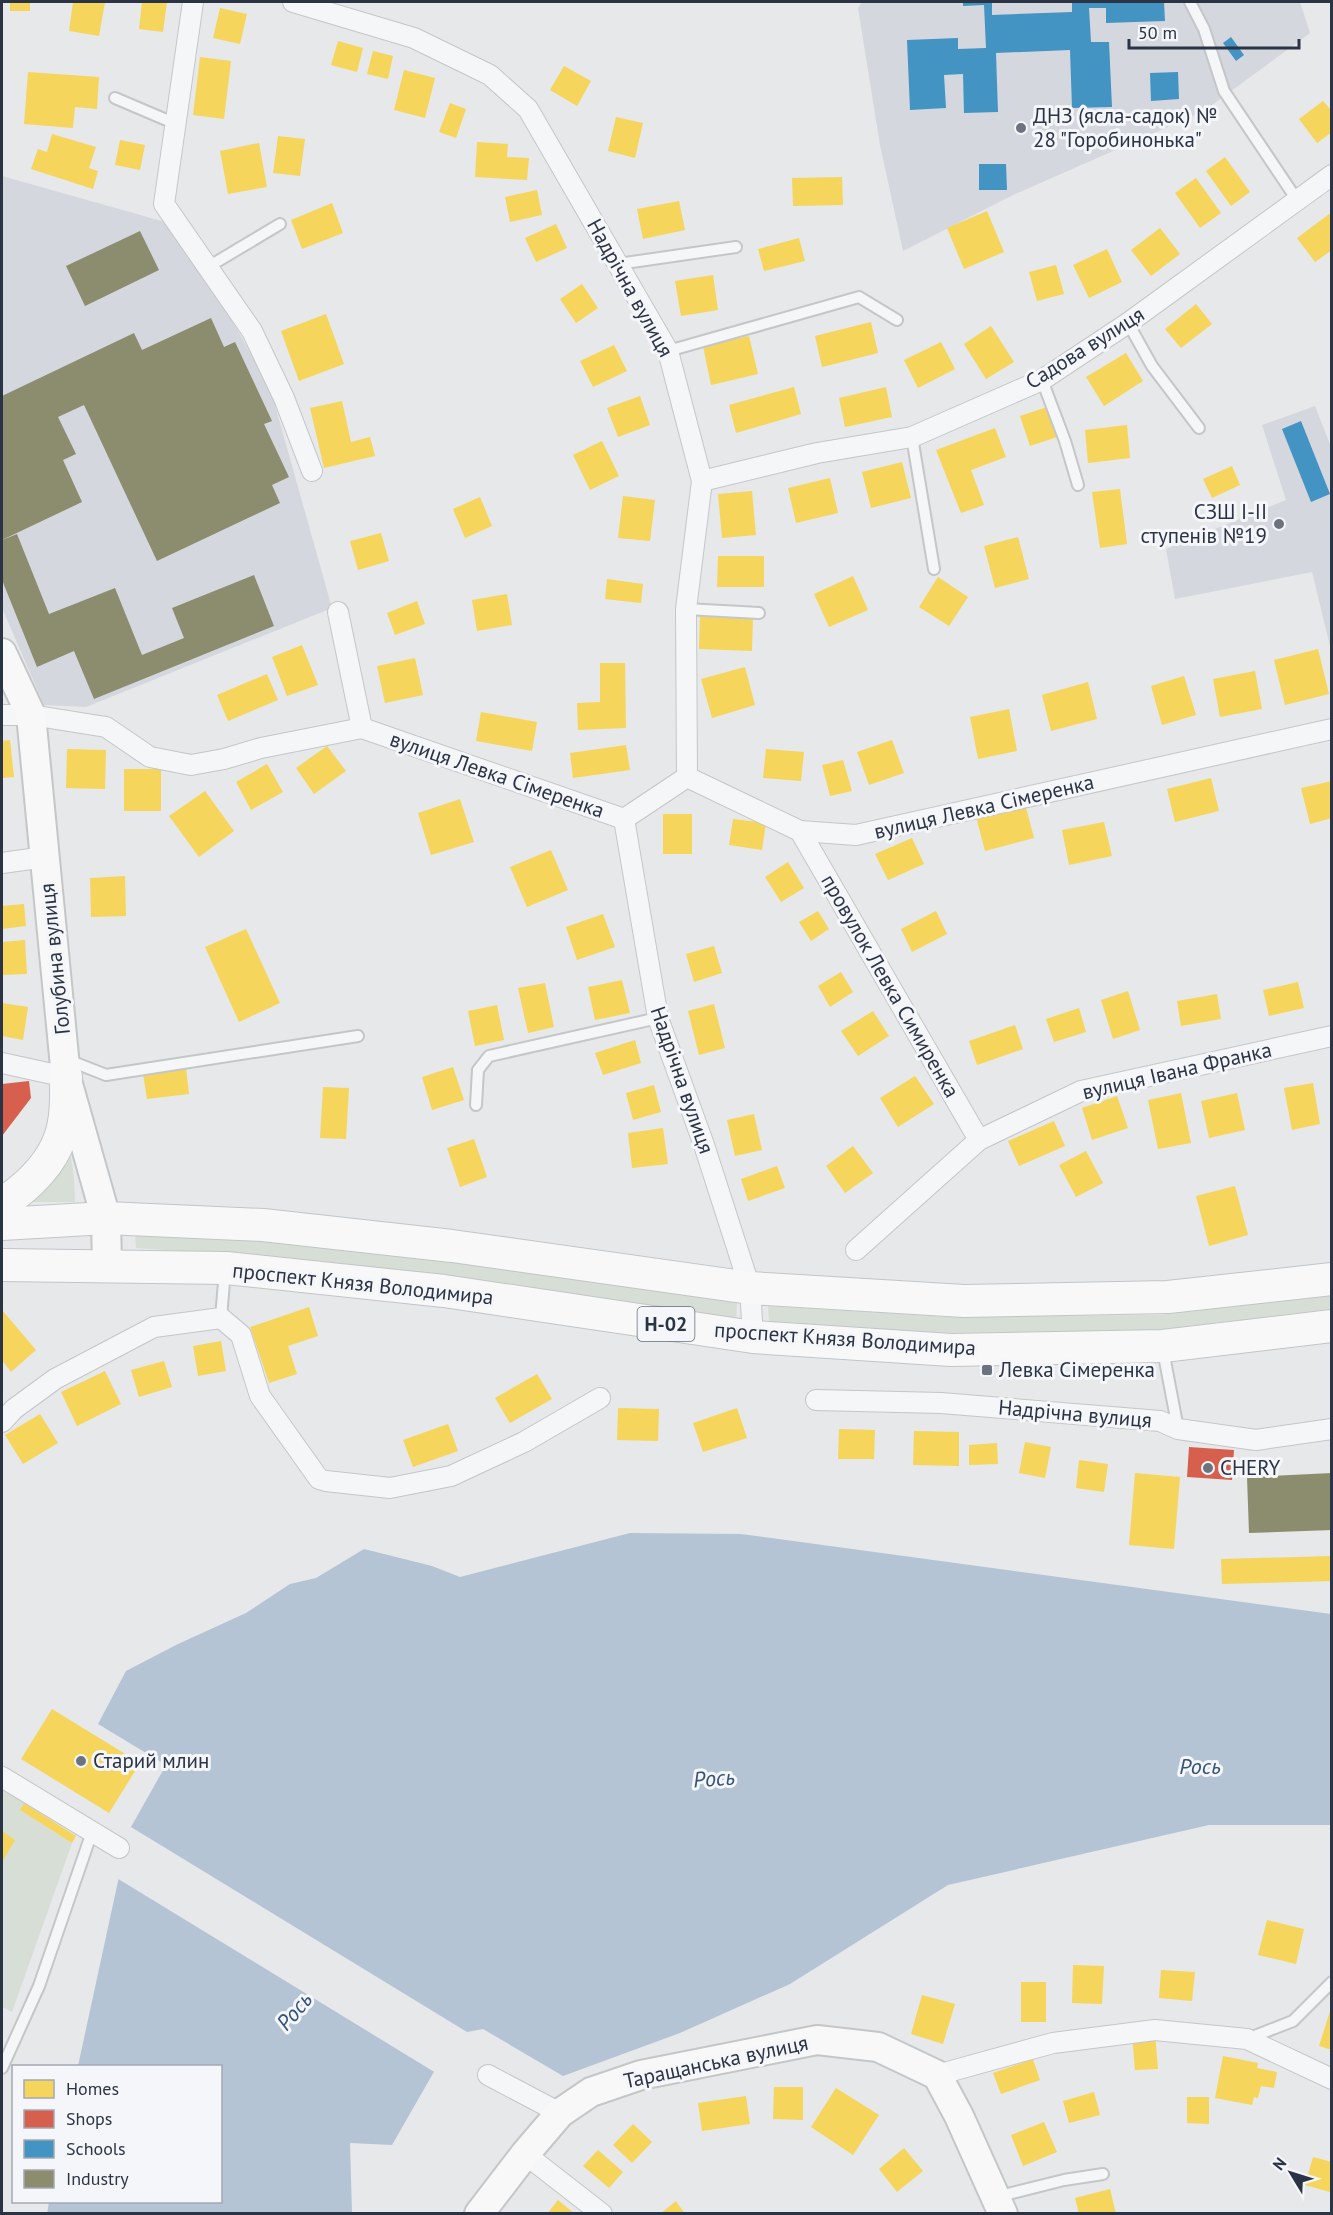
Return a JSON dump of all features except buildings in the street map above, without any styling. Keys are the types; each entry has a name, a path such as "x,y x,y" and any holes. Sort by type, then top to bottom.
{"main road":[{"path":"2,1204 20,1192 44,1167 60,1138 65,1108 65,1068"},
{"name":"проспект Князя Володимира","path":"2,1224 105,1218 275,1226 452,1246 750,1288 963,1301 1168,1297 1332,1280"},
{"name":"проспект Князя Володимира","path":"2,1265 225,1268 444,1291 753,1337 951,1350 1163,1346 1332,1326"}],"street":[{"path":"193,2 164,204 252,331 285,398 312,471"},
{"name":"Надрічна вулиця","path":"293,2 414,38 490,75 528,109 668,351 702,481 686,609 687,777"},
{"name":"Садова вулиця","path":"702,481 816,453 912,437 1042,380 1128,323 1332,175"},
{"path":"338,612 362,728"},
{"name":"Голубина вулиця","path":"2,653 31,715 65,1068 105,1218 107,1266"},
{"name":"вулиця Левка Сімеренка","path":"2,715 31,715 106,726 150,757 191,765 224,759 261,747 362,728 624,819 687,777 800,831 856,835 1332,729"},
{"name":"Надрічна вулиця","path":"624,819 658,1018 704,1145 750,1288 753,1337"},
{"name":"провулок Левка Симиренка","path":"800,831 979,1140"},
{"path":"2,863 45,857"},
{"name":"вулиця Івана Франка","path":"856,1250 979,1140 1081,1091 1332,1036"},
{"path":"2,1063 65,1068"},
{"path":"2,1422 14,1409 55,1379 154,1327 221,1318 241,1335 260,1396 319,1479 326,1481 390,1488 451,1476 524,1443 600,1398"},
{"name":"Надрічна вулиця","path":"816,1400 941,1403 1160,1420 1178,1429 1256,1440 1332,1429"},
{"path":"2,1777 119,1848"},
{"path":"999,2205 959,2116 937,2075 1053,2043 1155,2030 1247,2039 1332,2079"},
{"name":"Таращанська вулиця","path":"479,2214 560,2113 591,2092 641,2075 817,2040 878,2047 937,2075"},
{"path":"488,2075 560,2113"},
{"path":"525,2154 602,2214"}],"lane":[{"path":"1190,2 1204,29 1224,91 1297,200"},
{"path":"115,98 176,124"},
{"path":"208,267 279,224"},
{"path":"618,264 736,247"},
{"path":"668,351 860,297 897,320"},
{"path":"1128,323 1152,366 1199,428"},
{"path":"1042,380 1065,441 1078,485"},
{"path":"912,437 934,569"},
{"path":"686,609 759,613"},
{"path":"476,1105 478,1070 489,1056 658,1018"},
{"path":"65,1068 106,1075 358,1036"},
{"path":"221,1318 225,1268"},
{"path":"1163,1346 1178,1429"},
{"path":"2,2068 39,1986 92,1832"},
{"path":"1247,2039 1293,2021 1332,1982"},
{"path":"999,2205 1064,2180 1103,2174"}],"shaded area":[{"name":"ДНЗ (ясла-садок) № 28 \"Горобинонька\"","path":"862,2 1300,2 1310,33 1204,111 1013,195 903,251 880,145 858,8"},
{"path":"2,176 165,222 220,298 271,391 332,608 86,707 44,705 2,608"},
{"name":"СЗШ I-II ступенів №19","path":"1315,406 1331,447 1331,650 1312,572 1175,599 1166,549 1286,500 1262,425"},
{"path":"69,1143 75,1202 27,1202"},
{"path":"135,1232 249,1239 437,1258 737,1303 736,1320 245,1255 136,1248"},
{"path":"1332,1295 1331,1309 1158,1330 948,1333 769,1322 768,1306 949,1317 1159,1315"},
{"path":"2,1789 24,1803 20,1810 72,1843 12,2012 2,2007"}],"water":[{"name":"Рось","path":"630,1533 741,1534 1331,1614 1331,1825 1209,1825 948,1885 790,1984 680,2033 563,2076 483,2029 467,2032 435,2070 392,2145 350,2143 352,2213 47,2214 49,2203 222,2203 222,2065 78,2065 131,1827 166,1765 98,1724 126,1671 246,1613 290,1584 316,1578 364,1549 432,1566 460,1577"}],"pier":[{"path":"131,1827 467,2032 459,2047 436,2073 115,1877 126,1836"}],"place":[{"name":"ДНЗ (ясла-садок) № 28 \"Горобинонька\"","path":"1021,128"},
{"name":"СЗШ I-II ступенів №19","path":"1279,524"},
{"name":"Левка Сімеренка","path":"987,1370"},
{"name":"CHERY","path":"1208,1468"},
{"name":"Старий млин","path":"81,1761"}]}
